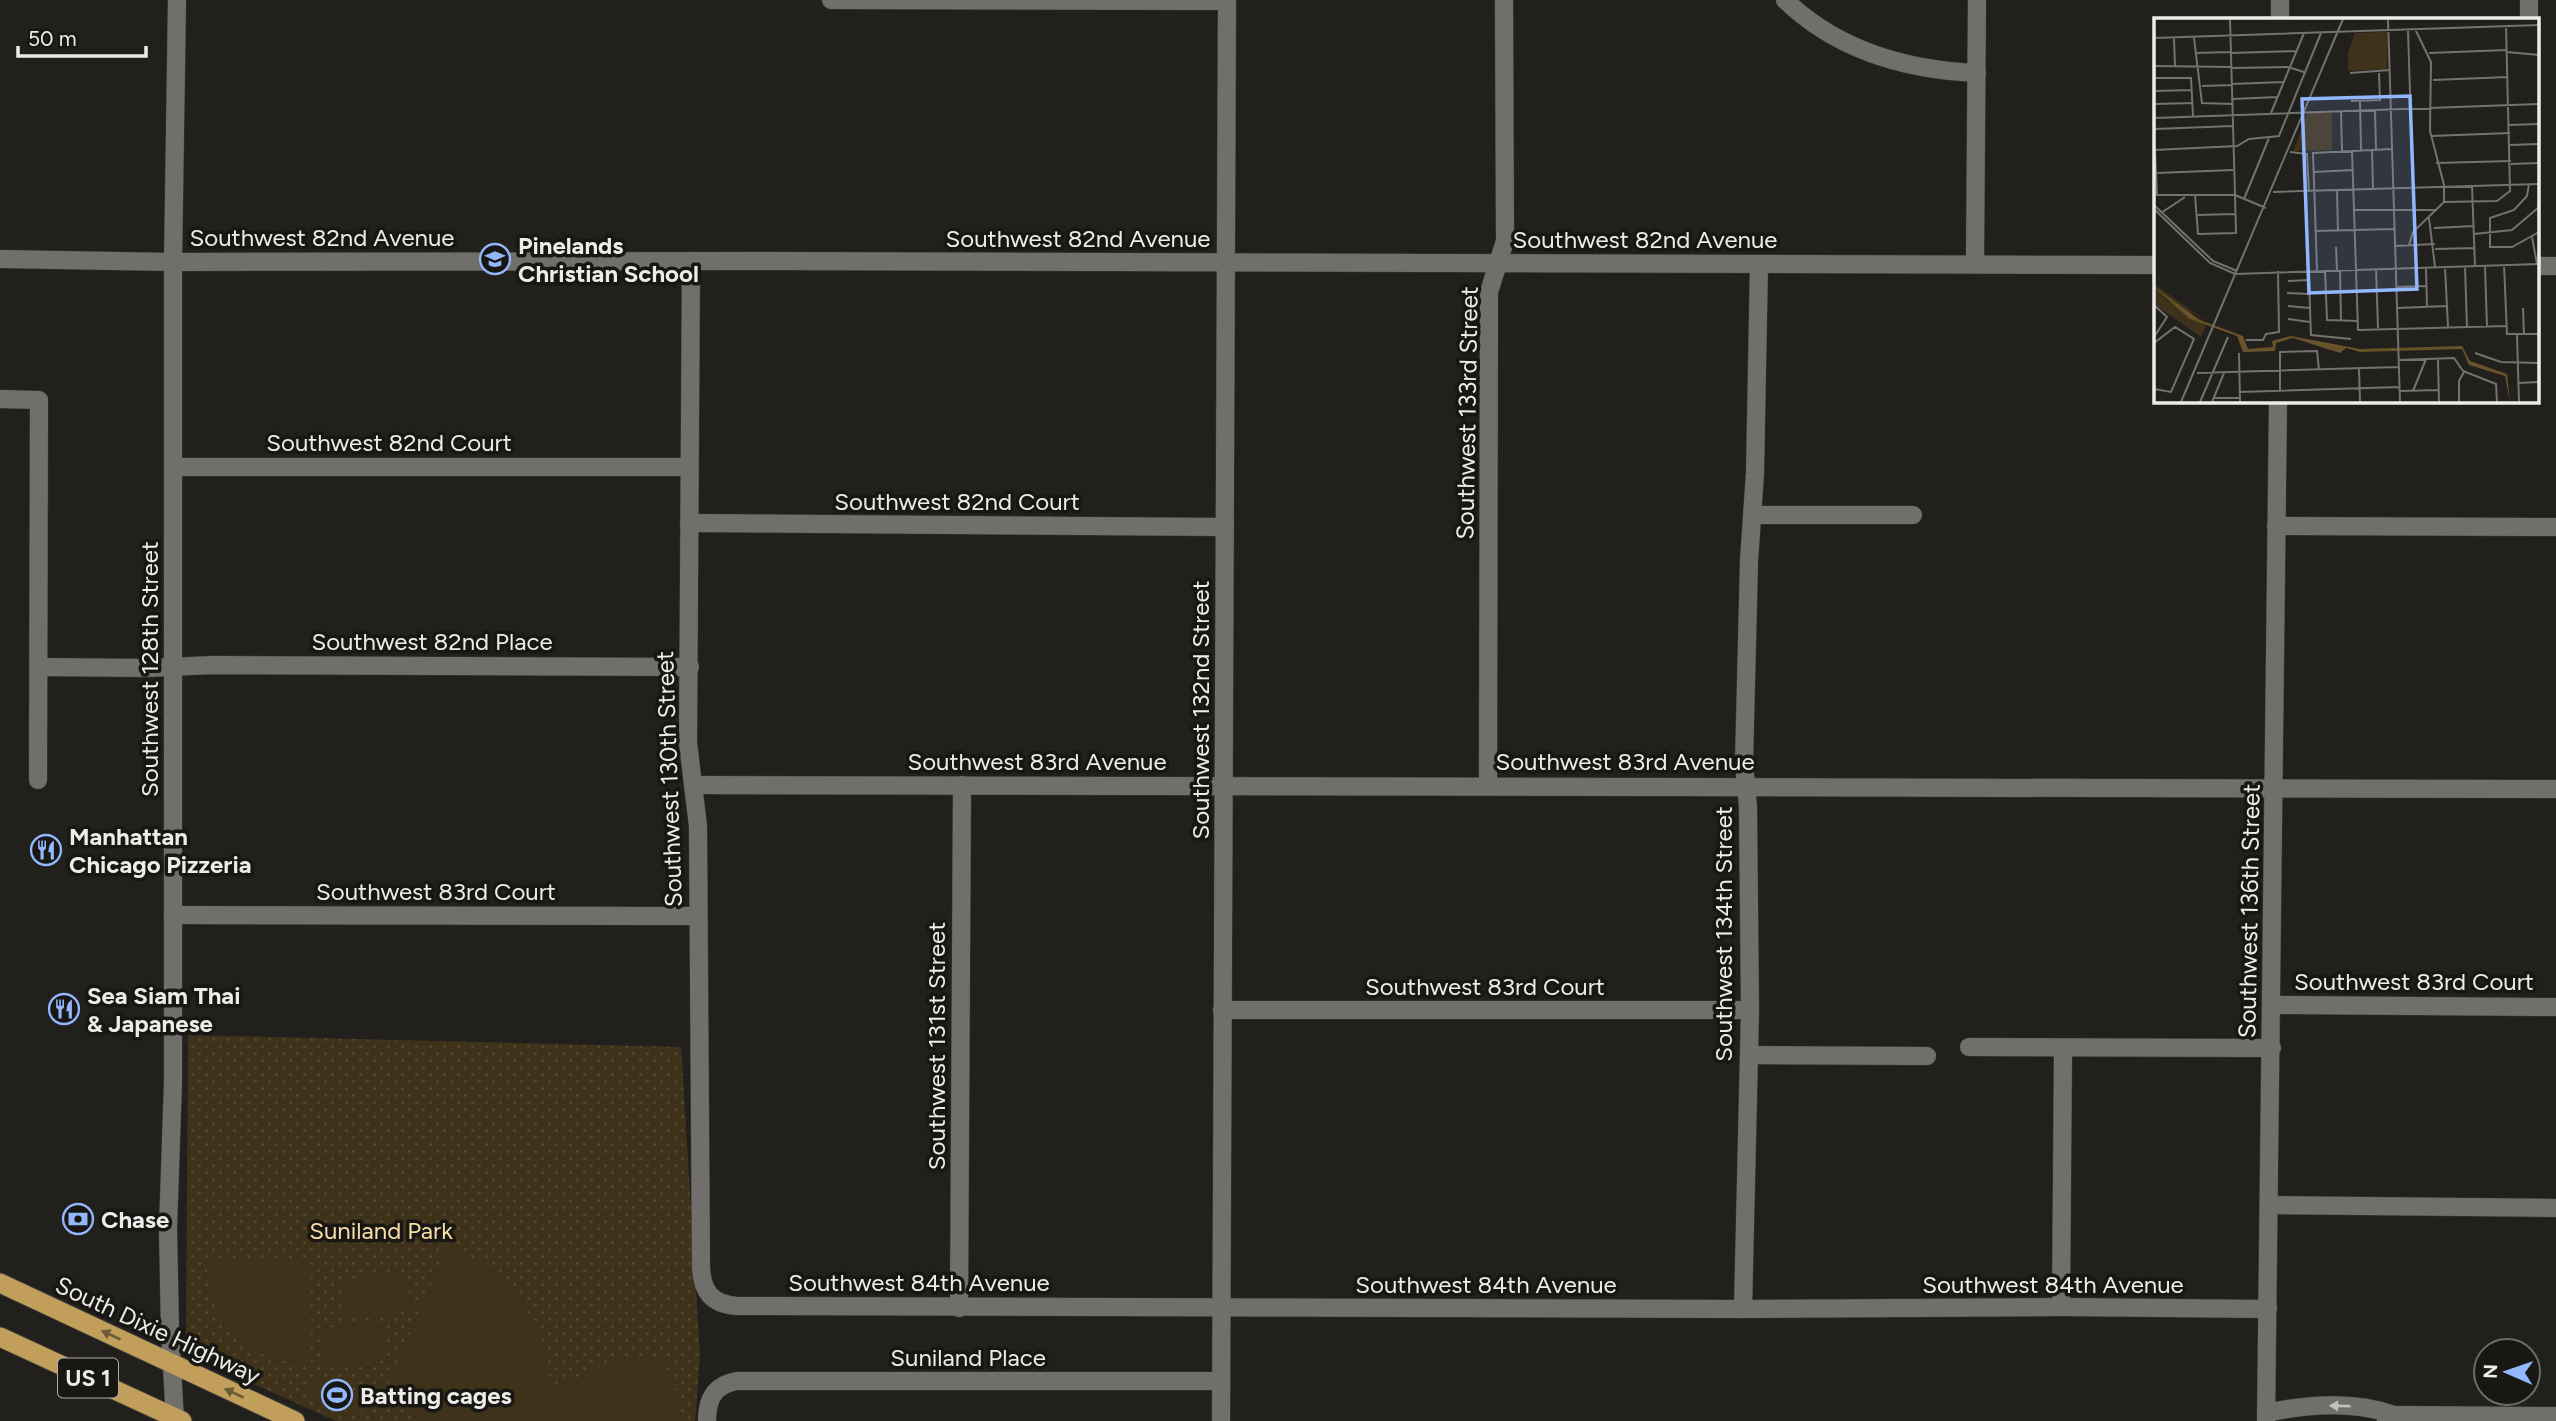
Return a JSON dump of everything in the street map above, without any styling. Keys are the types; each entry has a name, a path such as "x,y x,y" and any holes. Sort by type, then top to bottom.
{"highway":[{"name":"South Dixie Highway","path":"0,1283 295,1421"},
{"name":"US 1","path":"0,1337 178,1420"}],"street":[{"name":"Southwest 128th Street","path":"177,0 173,262 173,1082 168,1228 178,1420"},
{"path":"831,0 1227,0"},
{"name":"Southwest 132nd Street","path":"1221,1421 1227,0"},
{"name":"Southwest 133rd Street","path":"1488,786 1489,292 1505,241 1504,0"},
{"path":"1785,0 1832,36 1870,54 1930,69 1977,74"},
{"path":"1975,263 1977,0"},
{"path":"2280,0 2280,18"},
{"path":"2529,0 2529,18"},
{"name":"Southwest 82nd Avenue","path":"0,259 173,262 2154,265"},
{"name":"Southwest 130th Street","path":"691,261 688,743 698,826 701,1266 707,1294"},
{"name":"Southwest 134th Street","path":"1743,1309 1750,1010 1748,807 1744,763 1759,264"},
{"path":"2538,266 2556,266"},
{"path":"0,399 39,400 38,780"},
{"name":"Southwest 136th Street","path":"2266,1417 2278,402"},
{"name":"Southwest 82nd Court","path":"174,467 689,467"},
{"path":"1753,515 1913,515"},
{"name":"Southwest 82nd Court","path":"689,523 1225,527"},
{"path":"2277,526 2556,527"},
{"name":"Southwest 82nd Place","path":"39,667 690,667"},
{"name":"Southwest 83rd Avenue","path":"694,785 2556,789"},
{"name":"Southwest 131st Street","path":"959,1308 962,785"},
{"name":"Southwest 83rd Court","path":"173,915 698,916"},
{"name":"Southwest 83rd Court","path":"2272,1005 2556,1007"},
{"name":"Southwest 83rd Court","path":"1222,1010 1750,1010"},
{"path":"1969,1047 2272,1048"},
{"path":"2061,1307 2063,1049"},
{"path":"1749,1055 1927,1056"},
{"path":"2270,1205 2556,1208"},
{"name":"Southwest 84th Avenue","path":"707,1294 722,1304 737,1306 1743,1309 2061,1307 2268,1310"},
{"name":"Suniland Place","path":"707,1421 708,1405 716,1389 737,1381 1221,1381"},
{"path":"2266,1417 2303,1405 2373,1407 2391,1419 2556,1416"},
{"path":"2266,1417 2288,1421"}],"green space":[{"name":"Suniland Park","path":"188,1035 681,1047 700,1355 695,1421 336,1421 186,1354"},
{"path":"448,1244 487,1266 510,1288 541,1332 551,1391 587,1372 619,1361 662,1358 679,1398 676,1421 421,1421 387,1400 386,1389"},
{"path":"207,1257 307,1260 311,1271 311,1364 288,1362 268,1356 234,1335 213,1301 208,1280"},
{"path":"406,1272 411,1311 345,1318 341,1280"},
{"path":"383,1321 388,1360 323,1368 319,1329"},
{"name":"Batting cages","path":"315,1372 368,1397 358,1416 306,1392"}],"place":[{"name":"Pinelands Christian School","path":"495,259"},
{"name":"Manhattan Chicago Pizzeria","path":"46,850"},
{"name":"Sea Siam Thai & Japanese","path":"64,1009"},
{"name":"Chase","path":"78,1219"},
{"name":"Batting cages","path":"337,1395"}]}
